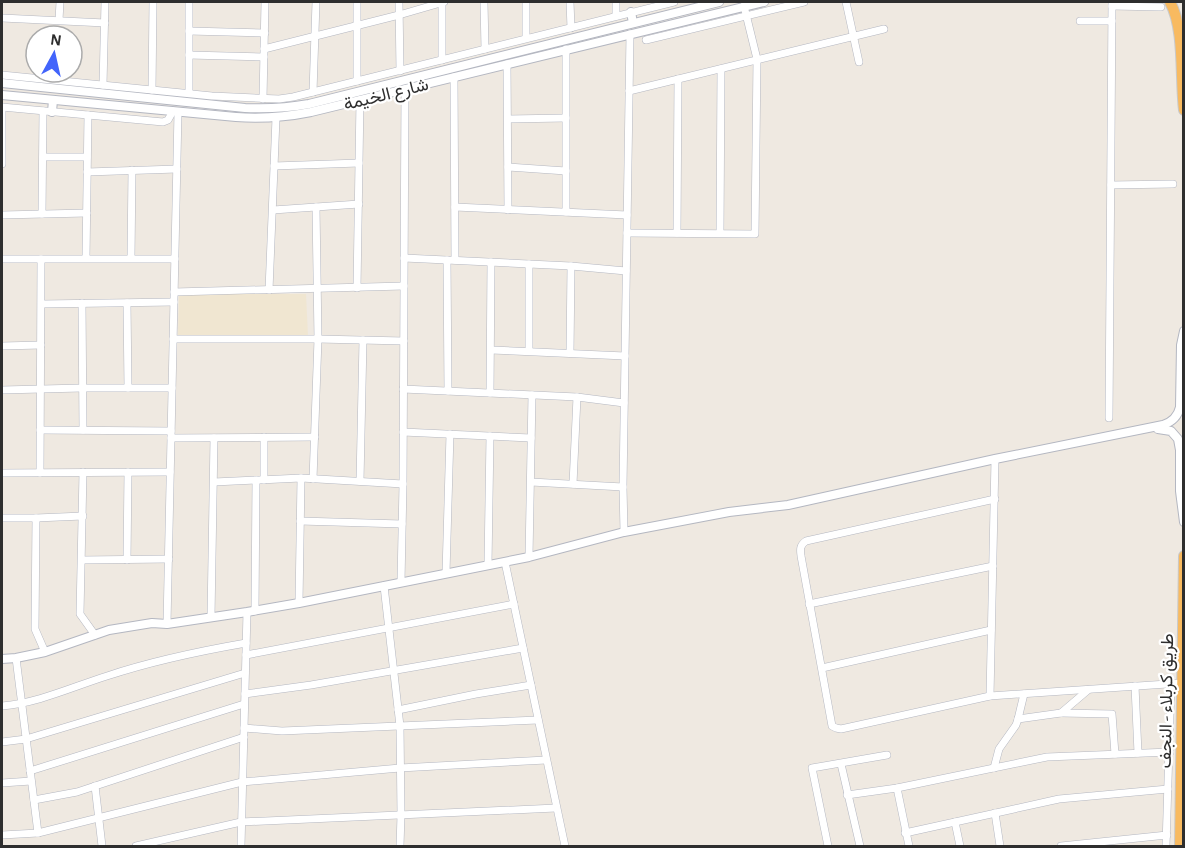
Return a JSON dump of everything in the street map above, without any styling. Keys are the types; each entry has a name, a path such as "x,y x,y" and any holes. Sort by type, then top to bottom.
{"highway":[{"path":"1165,4 1175,12 1180,32 1184,110"},
{"name":"طريق کربلاء - النجف","path":"1180,846 1177,683 1184,556"}],"street":[{"path":"59,20 60,2"},
{"path":"103,85 105,2"},
{"path":"152,90 153,2"},
{"path":"189,2 189,93"},
{"path":"263,99 265,2"},
{"path":"313,92 316,2"},
{"path":"357,2 357,81"},
{"path":"399,2 400,71"},
{"path":"189,56 264,53 443,2 442,60"},
{"path":"484,2 484,49"},
{"path":"526,2 526,38"},
{"path":"570,2 570,28"},
{"path":"616,2 616,16"},
{"path":"2,75 189,93 211,100 279,99 400,71 660,3 674,2"},
{"name":"شارع الخيمة","path":"2,83 162,100 211,100 245,108 270,109 309,104 719,2"},
{"name":"شارع الخيمة","path":"2,95 246,118 276,118 311,112 630,33 745,11 764,2"},
{"path":"646,40 745,11 804,2"},
{"path":"846,2 859,62"},
{"path":"1109,418 1112,4 1165,4"},
{"path":"627,233 755,234 757,60 745,11"},
{"path":"631,12 633,23"},
{"path":"2,18 105,22"},
{"path":"1080,21 1112,21"},
{"path":"629,91 884,29"},
{"path":"189,31 265,33"},
{"path":"624,532 630,33"},
{"path":"566,212 563,50 557,48 558,45 572,38"},
{"path":"518,61 535,54 536,50 532,48"},
{"path":"507,64 508,210"},
{"path":"720,233 721,69"},
{"path":"448,391 451,260 455,207 454,77"},
{"path":"677,233 678,79"},
{"path":"401,582 405,89"},
{"path":"115,95 120,102 116,106"},
{"path":"42,214 43,157 48,111 53,100"},
{"path":"156,110 153,107 154,104 162,100"},
{"path":"357,288 360,100"},
{"path":"2,164 2,107 164,122 175,111"},
{"path":"167,624 177,169 175,111"},
{"path":"86,258 88,115"},
{"path":"269,290 276,118"},
{"path":"508,118 566,118"},
{"path":"43,157 87,157"},
{"path":"274,166 360,162"},
{"path":"508,167 566,171"},
{"path":"87,172 177,169"},
{"path":"131,258 132,170"},
{"path":"1111,185 1173,184"},
{"path":"273,210 359,204"},
{"path":"313,479 318,339 316,207"},
{"path":"455,207 627,215"},
{"path":"2,215 87,213"},
{"path":"404,258 626,271"},
{"path":"2,259 175,259"},
{"path":"40,473 41,259"},
{"path":"490,393 491,262"},
{"path":"528,351 529,264"},
{"path":"570,353 571,266"},
{"path":"174,292 404,286"},
{"path":"42,304 174,302"},
{"path":"82,303 83,430"},
{"path":"127,303 128,388"},
{"path":"2,659 45,652 109,630 152,623 167,624 211,618 299,603 529,557 624,532 729,512 788,504 1168,423 1179,412 1180,407 1181,345 1184,331"},
{"path":"173,339 404,341"},
{"path":"360,481 363,340"},
{"path":"2,346 41,345"},
{"path":"491,350 625,356"},
{"path":"2,390 172,388"},
{"path":"403,389 577,397 624,403"},
{"path":"529,557 532,395"},
{"path":"573,484 577,397"},
{"path":"1148,428 1167,429 1178,439 1184,522"},
{"path":"40,430 83,430 214,438 315,436"},
{"path":"403,432 531,438"},
{"path":"446,573 450,434"},
{"path":"488,565 490,436"},
{"path":"241,846 246,643 251,612 264,437"},
{"path":"211,618 214,438"},
{"path":"990,696 995,459"},
{"path":"83,472 80,614 94,635"},
{"path":"127,560 128,472"},
{"path":"2,473 171,472"},
{"path":"214,482 301,478 403,484"},
{"path":"299,603 301,478"},
{"path":"531,482 623,488"},
{"path":"995,499 806,541 802,544 800,549 809,604 832,726 841,729 990,696 1177,683 1170,752 1166,846"},
{"path":"2,518 82,516"},
{"path":"36,518 35,629 45,652"},
{"path":"300,520 402,524"},
{"path":"82,560 169,559"},
{"path":"505,562 565,846"},
{"path":"809,604 993,566"},
{"path":"384,586 400,726 400,846"},
{"path":"246,655 513,604"},
{"path":"822,668 991,630"},
{"path":"2,706 21,704 110,675 204,651 246,643"},
{"path":"245,694 311,685 523,648"},
{"path":"16,658 38,833"},
{"path":"2,742 26,739 245,673"},
{"path":"398,710 531,685"},
{"path":"1136,686 1138,753"},
{"path":"1061,713 1089,689"},
{"path":"994,768 999,749 1016,724 1024,694"},
{"path":"30,771 244,704"},
{"path":"1018,719 1061,713 1112,714 1115,754"},
{"path":"244,728 282,731 538,720"},
{"path":"34,800 76,792 243,737"},
{"path":"847,795 897,788 1047,757 1170,752"},
{"path":"828,846 812,768 887,755"},
{"path":"2,835 38,833 242,782 399,768 546,760"},
{"path":"841,764 860,846"},
{"path":"2,783 31,781"},
{"path":"95,786 102,846"},
{"path":"897,788 909,846"},
{"path":"905,833 1059,799 1168,789"},
{"path":"136,846 241,822 556,808"},
{"path":"995,813 1000,846"},
{"path":"955,822 960,846"},
{"path":"1061,846 1167,835"}],"shaded area":[{"path":"179,294 306,294 308,336 178,336"}]}
